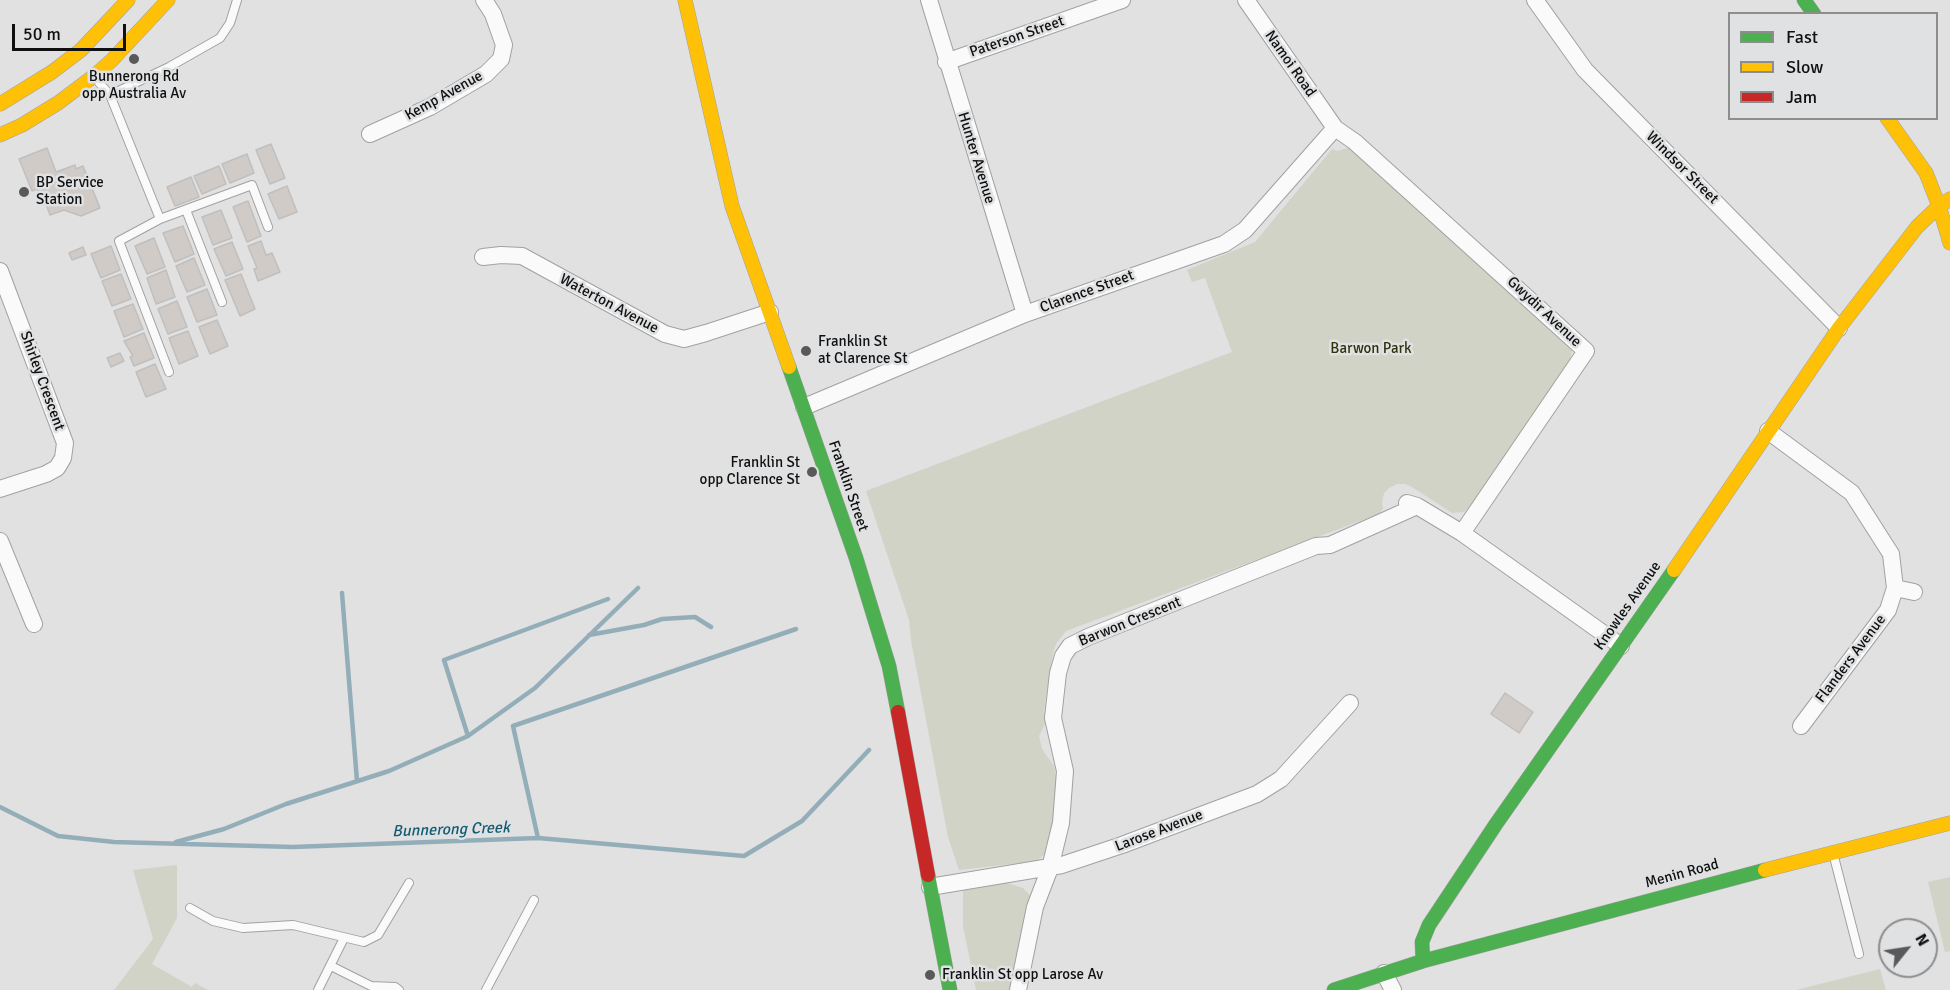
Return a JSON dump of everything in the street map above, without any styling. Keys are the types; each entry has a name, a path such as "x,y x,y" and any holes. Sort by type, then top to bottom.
{"street":[{"path":"0,104 81,51 128,0"},
{"path":"0,135 22,125 58,103 94,76 130,42 168,0"},
{"name":"Kemp Avenue","path":"370,134 430,107 486,74 501,59 509,46 484,0"},
{"name":"Franklin Street","path":"685,0 732,206 856,558 890,666 950,990"},
{"name":"Hunter Avenue","path":"929,0 1024,315"},
{"name":"Paterson Street","path":"946,62 1122,0"},
{"name":"Namoi Road","path":"1246,0 1335,128"},
{"name":"Windsor Street","path":"1535,0 1585,70 1839,328"},
{"path":"1888,120 1945,202 1950,243"},
{"name":"Clarence Street","path":"804,407 1024,315 1224,244 1245,230 1335,128"},
{"name":"Gwydir Avenue","path":"1335,128 1356,142 1586,351 1462,533"},
{"name":"Knowles Avenue","path":"1423,961 1422,942 1429,925 1496,824 1839,328 1917,227 1945,202"},
{"name":"Waterton Avenue","path":"483,257 522,256 665,334 684,339 770,312"},
{"name":"Shirley Crescent","path":"0,271 65,443 63,458 57,468 46,474 0,489"},
{"name":"Flanders Avenue","path":"1768,431 1852,493 1891,554 1895,588 1888,610 1801,726"},
{"name":"Barwon Crescent","path":"1018,990 1035,907 1050,868 1061,823 1065,771 1053,718 1058,673 1063,656 1070,646 1316,546 1330,545 1410,504 1462,533 1621,646"},
{"path":"0,541 34,624"},
{"path":"1895,588 1914,592"},
{"name":"Larose Avenue","path":"930,888 1050,868 1122,845 1257,794 1281,780 1350,703"},
{"name":"Menin Road","path":"1423,961 1660,896 1950,823"},
{"path":"1334,990 1423,961"},
{"path":"1384,973 1393,990"}],"lane":[{"path":"110,96 179,62 220,38 230,23 237,0"},
{"path":"94,76 110,96 160,219"},
{"path":"168,372 118,241 160,219 252,185 268,227"},
{"path":"186,210 222,302"},
{"path":"1833,852 1859,954"},
{"path":"190,908 213,921 243,928 293,925 364,942 378,935 409,883"},
{"path":"486,990 534,900"},
{"path":"318,990 344,938"},
{"path":"331,966 371,986 395,987 399,990"}],"green space":[{"name":"Barwon Park","path":"1347,148 1355,149 1572,349 1569,365 1472,504 1464,512 1452,513 1412,487 1397,484 1384,493 1383,509 1379,514 1066,631 1056,644 1053,653 1044,711 1045,724 1039,736 1042,749 1054,766 1057,782 1056,808 1047,852 1037,861 959,870 948,837 909,620 866,491 1232,352 1205,278 1192,282 1187,270 1255,242 1332,149 1338,151"},
{"path":"177,865 177,918 152,964 192,987 195,983 208,990 114,990 153,939 133,870"},
{"path":"1950,877 1950,951 1945,952 1928,882"},
{"path":"1007,883 1023,888 1030,895 1011,990 976,990 963,926 963,890"},
{"path":"1878,970 1878,978 1883,978 1886,990 1796,990"}],"building":[{"path":"271,144 285,178 270,184 256,150"},
{"path":"47,148 56,172 75,165 76,169 83,166 100,208 81,216 64,210 50,215 37,189 32,191 19,159"},
{"path":"247,154 254,173 230,183 222,164"},
{"path":"219,166 226,184 202,194 194,176"},
{"path":"191,177 199,197 175,206 167,187"},
{"path":"287,186 297,212 279,219 268,194"},
{"path":"248,201 261,236 247,242 233,207"},
{"path":"221,210 232,238 213,245 202,217"},
{"path":"183,226 194,254 175,262 163,233"},
{"path":"154,238 165,267 147,274 135,246"},
{"path":"261,241 266,255 272,253 280,272 258,281 254,269 257,268 248,246"},
{"path":"232,242 243,269 226,276 214,249"},
{"path":"111,246 120,270 101,278 91,254"},
{"path":"83,247 86,255 72,260 69,253"},
{"path":"194,258 205,285 187,292 176,266"},
{"path":"166,270 175,297 156,304 147,278"},
{"path":"121,274 131,299 112,306 102,281"},
{"path":"241,274 255,309 240,316 225,280"},
{"path":"207,289 217,315 197,322 187,297"},
{"path":"177,301 187,327 168,334 158,309"},
{"path":"133,304 143,329 124,337 114,311"},
{"path":"217,320 228,346 210,354 199,327"},
{"path":"188,331 198,356 179,364 169,338"},
{"path":"144,333 154,358 134,366 130,357 133,356 124,341"},
{"path":"120,353 124,361 111,367 107,358"},
{"path":"155,364 166,389 146,397 136,372"},
{"path":"1505,693 1533,712 1519,733 1491,714"}],"waterway":[{"path":"176,842 224,829 286,804 389,771 468,736 535,688 638,588"},
{"path":"342,593 357,781"},
{"path":"468,736 444,660 608,599"},
{"path":"589,635 644,625 662,619 695,617 711,627"},
{"path":"538,838 513,726 796,629"},
{"name":"Bunnerong Creek","path":"0,807 58,836 114,842 293,847 538,838 744,856 802,821 869,750"}],"traffic: fast":[{"path":"1804,0 1813,12"},
{"path":"789,367 856,558 889,666 898,712"},
{"path":"1423,961 1422,942 1429,925 1496,824 1674,570"},
{"path":"1334,990 1423,961 1765,870"},
{"path":"928,875 950,990"}],"traffic: slow":[{"path":"0,104 52,72 81,50 128,0"},
{"path":"0,135 22,125 58,103 94,76 168,0"},
{"path":"685,0 732,206 789,367"},
{"path":"1888,120 1926,173 1950,243"},
{"path":"1674,570 1839,328 1917,227 1950,199"},
{"path":"1765,870 1950,823"}],"traffic: jam":[{"path":"898,712 928,875"}],"place":[{"name":"Bunnerong Rd opp Australia Av","path":"134,59"},
{"name":"BP Service Station","path":"24,192"},
{"name":"Franklin St at Clarence St","path":"806,351"},
{"name":"Franklin St opp Clarence St","path":"812,472"},
{"name":"Franklin St opp Larose Av","path":"930,975"}]}
